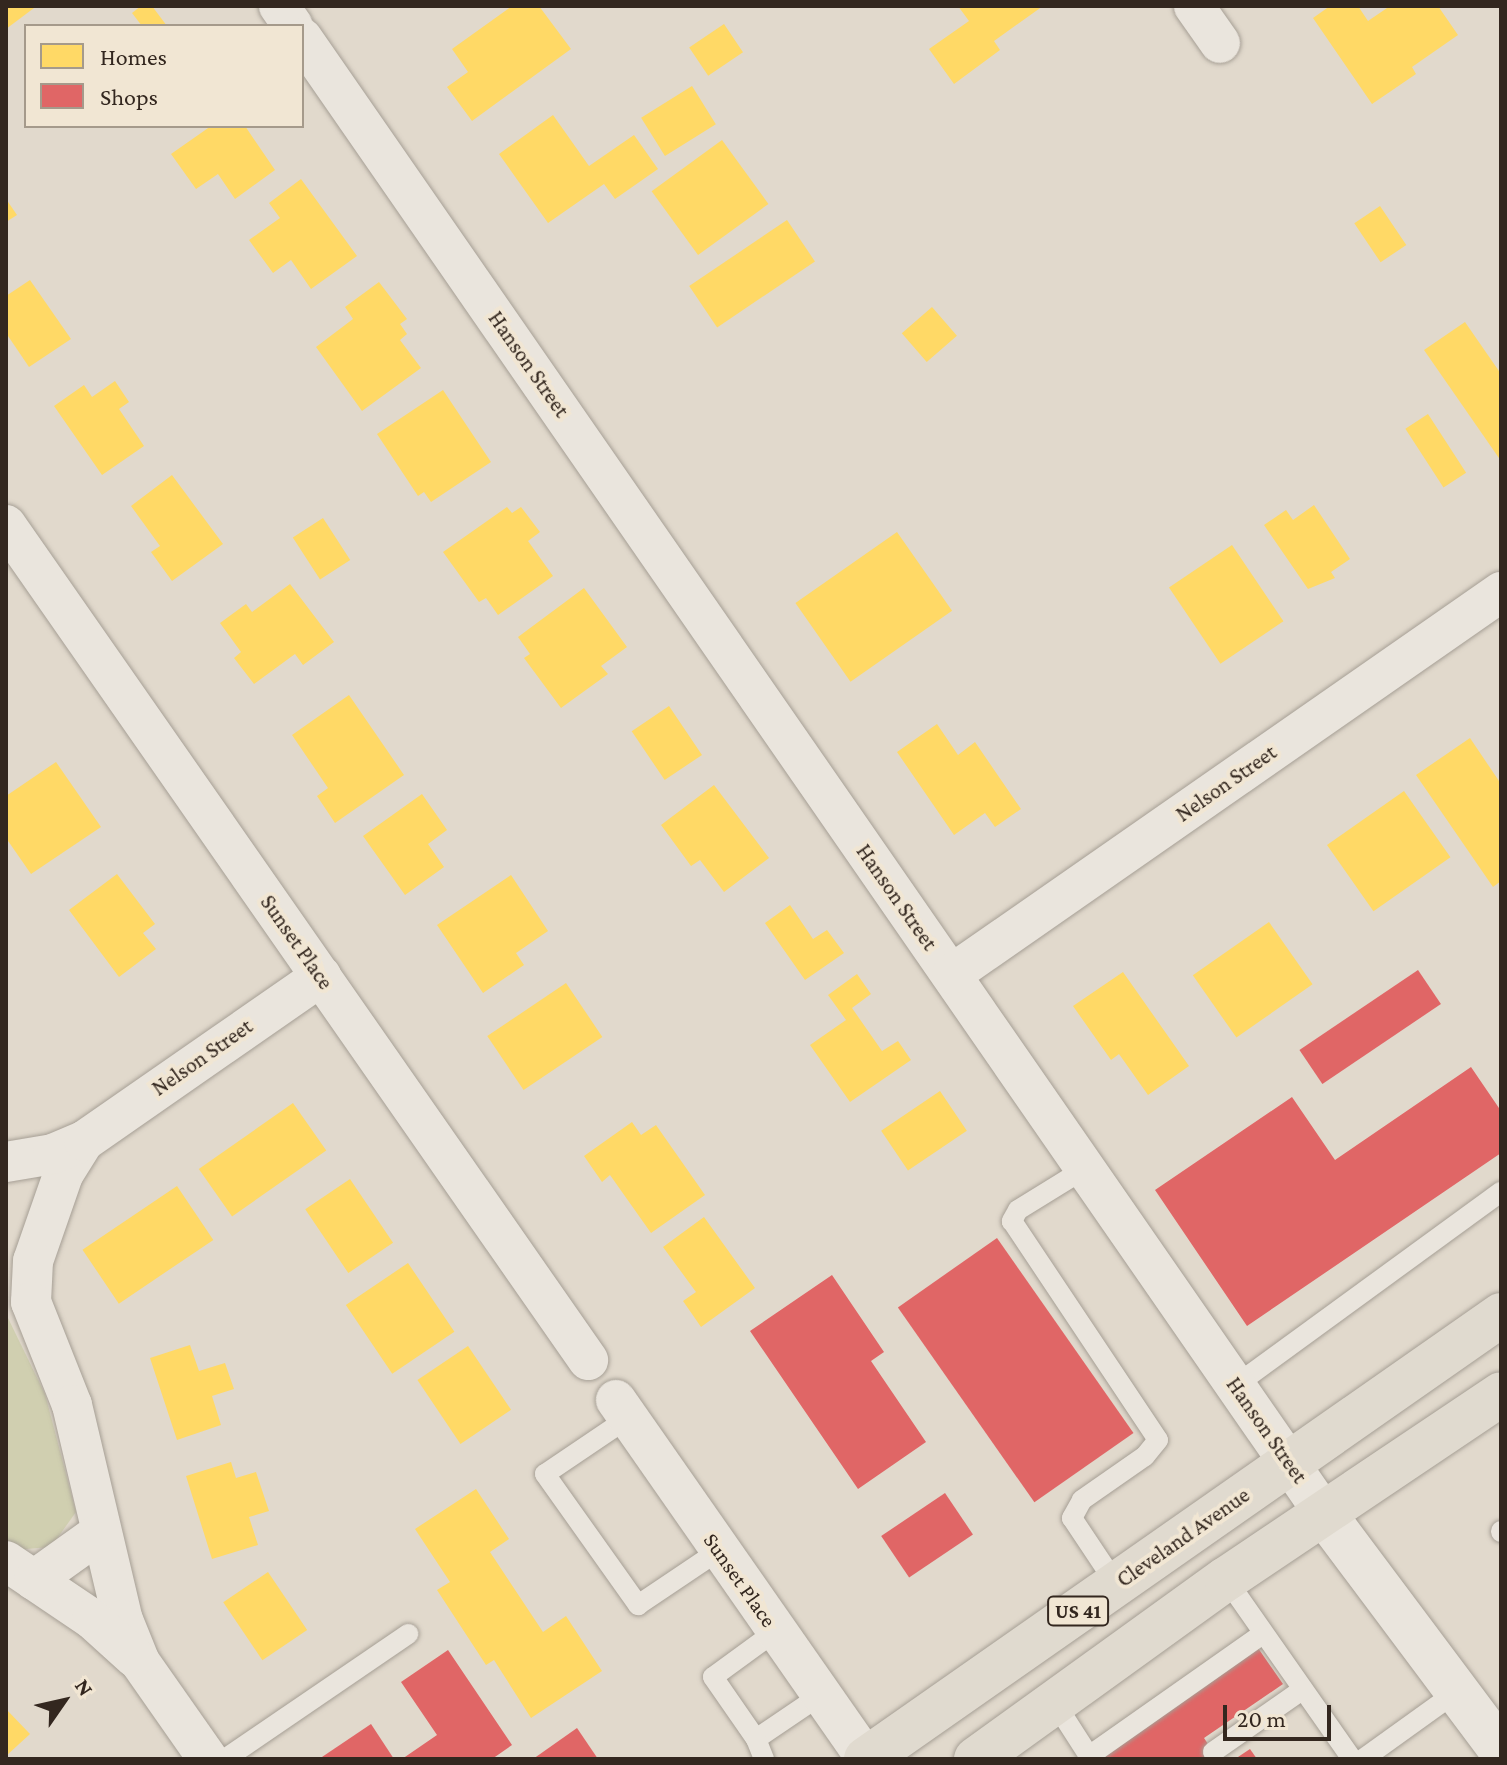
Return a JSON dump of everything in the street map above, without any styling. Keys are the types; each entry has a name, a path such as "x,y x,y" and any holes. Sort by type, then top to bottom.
{"main road":[{"name":"Cleveland Avenue","path":"866,1759 1501,1315"},
{"name":"US 41","path":"976,1759 1226,1579 1501,1394"}],"street":[{"path":"279,6 292,24"},
{"path":"1194,6 1220,43"},
{"name":"Hanson Street","path":"304,41 1325,1515 1459,1690 1496,1730"},
{"name":"Sunset Place","path":"6,525 588,1360"},
{"name":"Nelson Street","path":"952,974 1501,592"},
{"name":"Nelson Street","path":"84,1141 321,976"},
{"path":"6,1162 53,1154 84,1141"},
{"path":"31,1302 33,1261 63,1175 84,1141"},
{"path":"6,1251 31,1302 72,1405 123,1620 140,1662 208,1759"},
{"name":"Sunset Place","path":"622,1409 866,1759"},
{"path":"20,1570 101,1532"},
{"path":"20,1570 92,1619 140,1662"}],"lane":[{"path":"1086,1168 1018,1210 1012,1221 1158,1440 1145,1456 1082,1500 1072,1518 1116,1584"},
{"path":"1236,1385 1501,1192"},
{"path":"622,1409 545,1474 638,1605 720,1550"},
{"path":"1226,1579 1261,1635 1352,1759"},
{"path":"764,1759 768,1757 713,1677 776,1631"},
{"path":"225,1759 408,1634"},
{"path":"1055,1703 1090,1757 1220,1669 1261,1635"},
{"path":"1214,1745 1252,1715 1302,1690"},
{"path":"1363,1759 1459,1690"},
{"path":"756,1739 821,1695"}],"green space":[{"path":"6,1314 45,1394 76,1512 51,1547 13,1550 6,1544"}],"building: Homes":[{"path":"6,6 32,6 34,8 6,29"},
{"path":"141,6 152,6 166,24 140,24 132,13"},
{"path":"512,6 539,6 571,49 472,121 447,87 468,72 452,49"},
{"path":"958,6 1043,6 994,41 1000,50 954,84 929,49 969,21"},
{"path":"1330,6 1358,6 1368,21 1390,6 1438,6 1458,35 1412,67 1416,74 1372,104 1313,18"},
{"path":"724,24 743,52 708,76 689,47"},
{"path":"692,86 716,124 665,156 641,118"},
{"path":"553,115 589,166 634,135 658,169 615,199 604,184 548,223 499,154"},
{"path":"208,128 246,128 275,170 235,199 218,174 196,189 171,154"},
{"path":"722,140 768,204 698,255 652,191"},
{"path":"301,179 357,256 311,289 291,260 273,273 249,240 280,218 269,203"},
{"path":"6,199 17,215 6,222"},
{"path":"1380,206 1406,245 1381,262 1354,223"},
{"path":"787,220 815,261 717,327 689,286"},
{"path":"30,280 71,339 29,367 6,333 6,296"},
{"path":"379,282 407,319 400,324 407,334 400,340 421,368 362,411 316,347 353,319 345,307"},
{"path":"932,307 957,336 927,362 902,333"},
{"path":"1465,322 1501,374 1501,461 1424,350"},
{"path":"115,381 129,402 119,409 144,446 102,475 54,406 84,385 92,397"},
{"path":"443,390 491,462 431,502 424,492 418,496 377,434"},
{"path":"1428,414 1466,473 1443,487 1405,429"},
{"path":"172,475 223,544 172,581 151,552 160,546 131,506"},
{"path":"1314,505 1350,559 1331,572 1335,578 1308,589 1264,525 1286,510 1293,520"},
{"path":"507,507 512,513 521,507 540,532 528,541 553,576 498,615 486,598 479,602 443,552"},
{"path":"323,518 350,560 320,580 293,538"},
{"path":"897,532 952,611 850,682 795,603"},
{"path":"1232,545 1283,621 1220,664 1169,587"},
{"path":"290,584 334,642 303,665 295,654 254,684 234,658 241,652 220,623 246,604 252,612"},
{"path":"584,588 627,647 601,666 608,674 561,708 524,658 530,654 518,637"},
{"path":"349,695 404,775 335,823 317,796 328,788 292,735"},
{"path":"669,706 702,755 665,780 632,731"},
{"path":"937,724 958,755 975,742 1021,809 995,827 985,813 954,835 897,752"},
{"path":"1470,738 1501,784 1501,881 1493,887 1416,775"},
{"path":"56,762 101,827 31,874 6,838 6,796"},
{"path":"714,785 769,858 724,892 700,860 691,866 661,825"},
{"path":"1404,791 1450,857 1373,911 1327,845"},
{"path":"422,794 447,830 428,844 444,867 405,895 363,836"},
{"path":"117,874 155,924 143,933 156,949 119,977 69,910"},
{"path":"511,875 548,931 516,953 524,965 483,993 437,925"},
{"path":"790,905 813,939 827,930 844,953 805,980 765,923"},
{"path":"1269,922 1313,984 1236,1038 1193,975"},
{"path":"1123,972 1189,1066 1148,1095 1119,1054 1111,1060 1073,1006"},
{"path":"857,974 871,994 852,1008 882,1051 898,1041 911,1060 850,1102 810,1045 846,1020 828,995"},
{"path":"566,983 602,1037 524,1090 487,1036"},
{"path":"940,1091 967,1131 908,1170 881,1131"},
{"path":"293,1103 326,1151 232,1216 199,1169"},
{"path":"632,1122 641,1135 656,1125 705,1195 651,1233 610,1175 602,1182 584,1156"},
{"path":"350,1179 393,1243 348,1273 305,1209"},
{"path":"177,1186 213,1240 119,1304 82,1250"},
{"path":"704,1217 755,1288 701,1327 683,1301 696,1292 663,1247"},
{"path":"408,1263 454,1332 392,1374 346,1305"},
{"path":"190,1345 199,1371 225,1363 234,1389 212,1396 221,1425 177,1440 150,1358"},
{"path":"468,1346 511,1410 460,1444 417,1380"},
{"path":"231,1462 236,1478 256,1472 269,1511 249,1517 258,1545 212,1559 186,1476"},
{"path":"476,1489 509,1539 490,1552 543,1632 566,1616 602,1671 531,1718 494,1660 486,1665 437,1590 450,1582 415,1529"},
{"path":"268,1572 307,1630 262,1660 223,1602"},
{"path":"6,1709 30,1734 6,1756"}],"building: Shops":[{"path":"1418,970 1441,1004 1322,1084 1299,1050"},
{"path":"1471,1067 1501,1111 1501,1153 1247,1326 1155,1190 1292,1097 1335,1160"},
{"path":"997,1238 1134,1433 1034,1502 898,1307"},
{"path":"832,1275 884,1352 871,1361 926,1442 858,1489 750,1331"},
{"path":"945,1493 973,1534 909,1578 881,1536"},
{"path":"1258,1648 1283,1684 1204,1738 1218,1759 1107,1759 1105,1755"},
{"path":"448,1650 512,1745 492,1759 402,1759 437,1735 401,1682"},
{"path":"371,1724 394,1759 319,1759"},
{"path":"577,1728 598,1759 533,1759"},
{"path":"1250,1749 1257,1759 1235,1759"}]}
